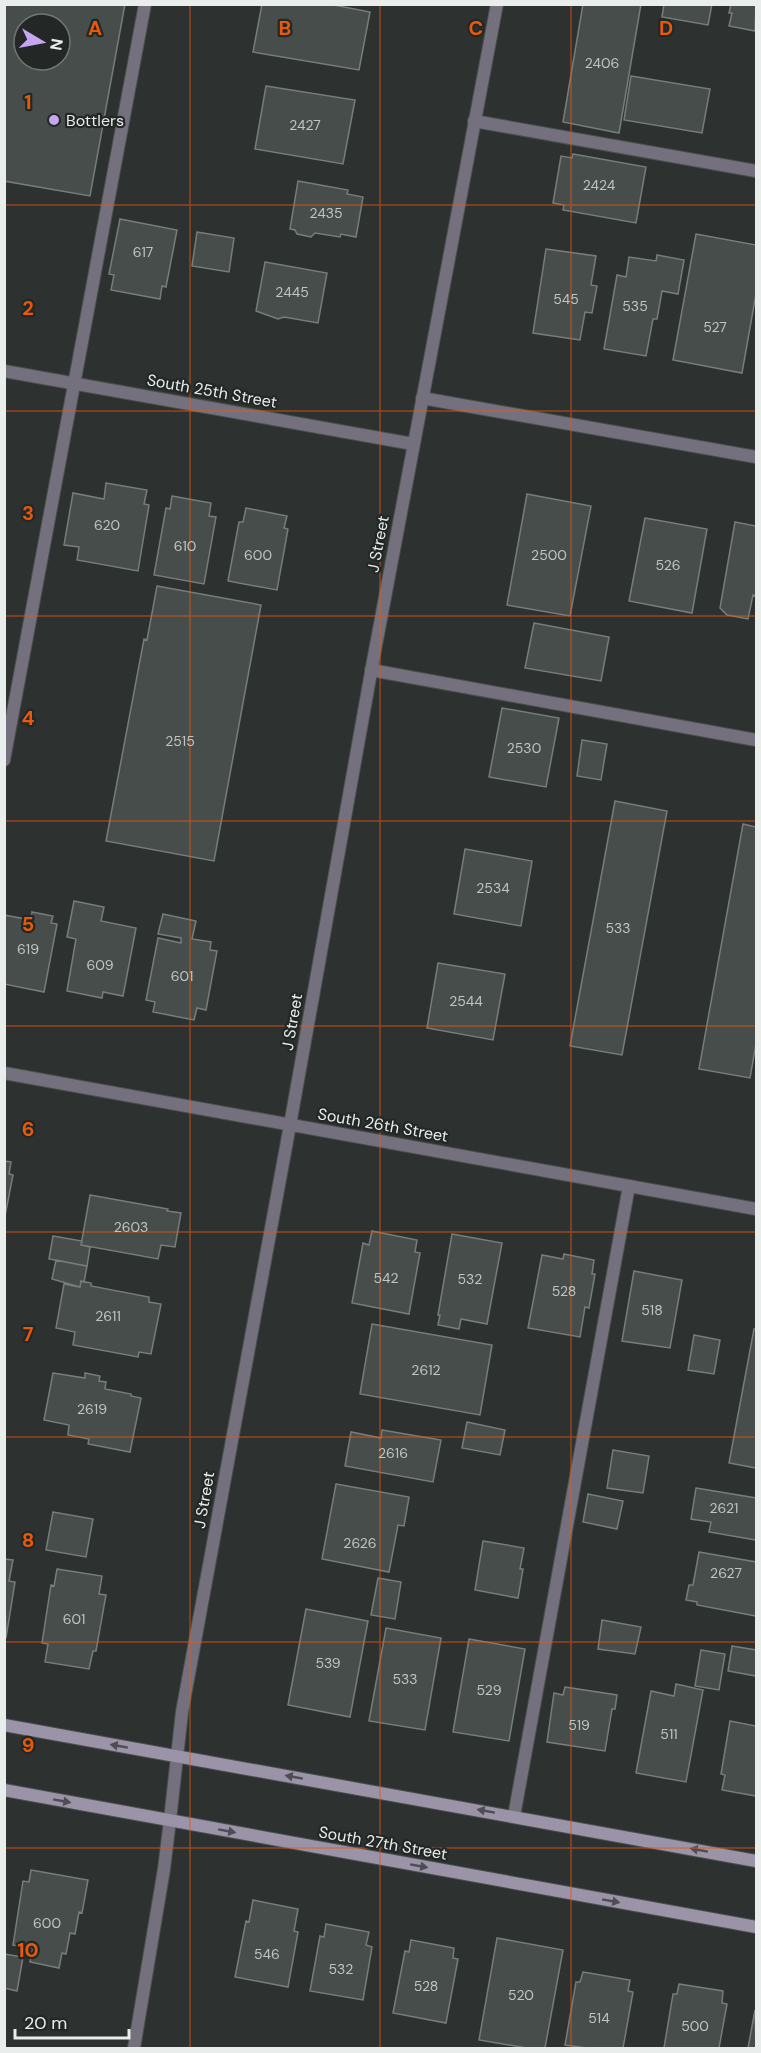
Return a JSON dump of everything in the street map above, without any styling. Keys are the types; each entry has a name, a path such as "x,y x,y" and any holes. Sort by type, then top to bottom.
{"main road":[{"path":"4,1725 756,1861"},
{"name":"South 27th Street","path":"4,1790 756,1927"}],"street":[{"path":"4,760 145,4"},
{"name":"J Street","path":"134,2049 164,1869 182,1712 371,670 497,4"},
{"path":"474,122 756,171"},
{"name":"South 25th Street","path":"4,371 414,444"},
{"path":"422,398 756,457"},
{"path":"371,670 756,740"},
{"name":"South 26th Street","path":"4,1073 756,1209"},
{"path":"514,1816 629,1186"}],"building":[{"name":"Bottlers","path":"4,4 125,4 90,196 4,181"},
{"path":"262,4 329,4 370,12 359,70 253,52"},
{"path":"583,4 641,4 619,133 563,122"},
{"path":"664,4 712,4 708,25 662,17"},
{"path":"731,4 756,4 755,31 729,26 732,13 729,13"},
{"path":"631,76 710,89 702,133 624,120"},
{"path":"266,86 355,100 343,164 255,149"},
{"path":"573,154 646,167 636,223 563,210 564,205 553,203 561,156 572,158"},
{"path":"298,181 348,190 347,194 363,197 356,237 315,233 311,237 297,234 295,230 290,229"},
{"path":"120,219 177,230 166,287 162,286 160,299 111,290 114,275 109,274"},
{"path":"197,232 234,238 229,272 192,266"},
{"path":"696,234 756,245 756,294 742,373 673,360"},
{"path":"546,249 596,256 591,285 597,286 592,313 585,312 580,340 533,333"},
{"path":"657,255 684,260 678,294 662,291 657,319 653,319 646,356 604,349 617,275 626,277 629,257 656,261"},
{"path":"265,262 327,273 318,323 284,317 278,319 256,311"},
{"path":"106,483 147,490 144,504 149,505 138,571 77,560 79,547 64,545 73,493 104,499"},
{"path":"527,494 591,506 570,616 507,605"},
{"path":"172,496 211,503 209,516 216,517 204,584 154,575 166,508 170,509"},
{"path":"246,508 287,516 284,528 288,529 277,590 228,581 239,522 243,522"},
{"path":"645,518 707,529 692,613 629,601"},
{"path":"735,522 756,526 756,596 753,595 748,619 727,615 720,608"},
{"path":"157,586 261,605 214,861 106,841 144,639 147,640"},
{"path":"534,623 609,637 601,681 525,668"},
{"path":"502,708 559,718 546,787 489,777"},
{"path":"582,740 607,744 601,780 577,776"},
{"path":"615,801 667,811 622,1055 570,1046"},
{"path":"743,824 756,827 756,1044 750,1078 699,1069"},
{"path":"465,849 532,861 521,926 454,914"},
{"path":"74,901 104,907 101,921 136,928 123,996 103,992 102,998 67,991 76,939 67,937"},
{"path":"32,912 53,916 51,923 57,924 44,992 4,984 4,915 31,920"},
{"path":"163,914 196,921 192,939 211,942 210,950 217,951 206,1010 197,1008 194,1020 153,1012 155,1002 146,1000 158,938 181,943 181,938 158,934"},
{"path":"438,963 505,974 493,1040 427,1028"},
{"path":"4,1161 11,1162 9,1174 13,1175 4,1221"},
{"path":"90,1195 181,1213 175,1247 161,1245 158,1259 81,1245"},
{"path":"372,1231 417,1240 415,1252 420,1253 409,1314 352,1303 363,1243 369,1245"},
{"path":"452,1234 502,1243 487,1324 461,1319 459,1329 438,1325"},
{"path":"53,1236 82,1241 81,1245 90,1247 87,1266 49,1259"},
{"path":"564,1254 594,1260 592,1274 595,1274 589,1308 585,1307 580,1337 528,1328 542,1255 563,1259"},
{"path":"56,1260 87,1266 84,1282 81,1281 80,1287 52,1279"},
{"path":"634,1271 682,1280 670,1348 622,1341"},
{"path":"81,1281 91,1283 91,1286 149,1297 149,1302 161,1304 151,1354 139,1352 138,1357 73,1345 75,1332 56,1328 64,1284 80,1287"},
{"path":"372,1324 492,1345 480,1415 360,1394"},
{"path":"754,1329 756,1329 756,1468 729,1463"},
{"path":"694,1335 720,1340 714,1374 688,1370"},
{"path":"53,1373 85,1378 85,1373 100,1376 99,1381 106,1382 105,1389 141,1398 130,1452 88,1444 89,1439 68,1435 69,1425 44,1420"},
{"path":"467,1422 505,1430 500,1455 462,1448"},
{"path":"382,1430 441,1440 433,1482 345,1466 351,1432 381,1438"},
{"path":"613,1450 649,1456 643,1493 607,1488"},
{"path":"336,1484 409,1497 404,1526 398,1525 389,1572 322,1559"},
{"path":"696,1488 756,1498 756,1540 709,1532 711,1522 691,1519"},
{"path":"588,1494 623,1501 617,1529 583,1522"},
{"path":"53,1512 93,1519 86,1557 46,1550"},
{"path":"483,1541 524,1548 518,1598 475,1590"},
{"path":"699,1552 756,1562 756,1616 697,1605 697,1602 686,1600 689,1585 693,1585"},
{"path":"4,1559 13,1560 9,1581 15,1582 6,1638"},
{"path":"57,1569 102,1576 99,1594 106,1595 96,1651 93,1651 89,1669 45,1662 48,1644 42,1643 51,1585 54,1586"},
{"path":"378,1578 401,1582 395,1619 371,1615"},
{"path":"306,1609 368,1621 350,1717 288,1705"},
{"path":"602,1620 641,1627 635,1654 598,1649"},
{"path":"386,1628 441,1638 425,1730 369,1721"},
{"path":"469,1639 525,1649 509,1741 453,1732"},
{"path":"732,1646 756,1650 756,1676 728,1671"},
{"path":"701,1650 725,1654 719,1690 695,1686"},
{"path":"676,1684 703,1690 686,1782 636,1773 651,1691 674,1696"},
{"path":"565,1687 617,1695 615,1709 612,1709 605,1751 547,1742 554,1693 563,1695"},
{"path":"730,1721 756,1726 756,1796 722,1790 725,1775 721,1774"},
{"path":"31,1870 88,1880 82,1913 79,1912 75,1934 70,1933 66,1954 62,1953 59,1968 30,1962 33,1948 13,1945 23,1881 29,1882"},
{"path":"253,1900 298,1909 294,1931 298,1932 288,1987 235,1977 246,1921 249,1922"},
{"path":"326,1924 369,1932 366,1945 372,1947 363,2000 310,1991 320,1936 324,1937"},
{"path":"497,1938 563,1950 545,2048 527,2048 479,2040"},
{"path":"411,1940 454,1948 453,1958 458,1959 446,2023 393,2013 405,1951 409,1952"},
{"path":"4,1954 23,1957 17,1991 4,1988"},
{"path":"583,1972 630,1980 628,1991 633,1992 623,2048 587,2048 565,2045 576,1982 580,1982"},
{"path":"679,1984 723,1991 722,2003 727,2004 719,2048 664,2048 673,1994 677,1994"},
{"path":"755,2010 756,2048 748,2048"}],"place":[{"name":"Bottlers","path":"54,120"}]}
